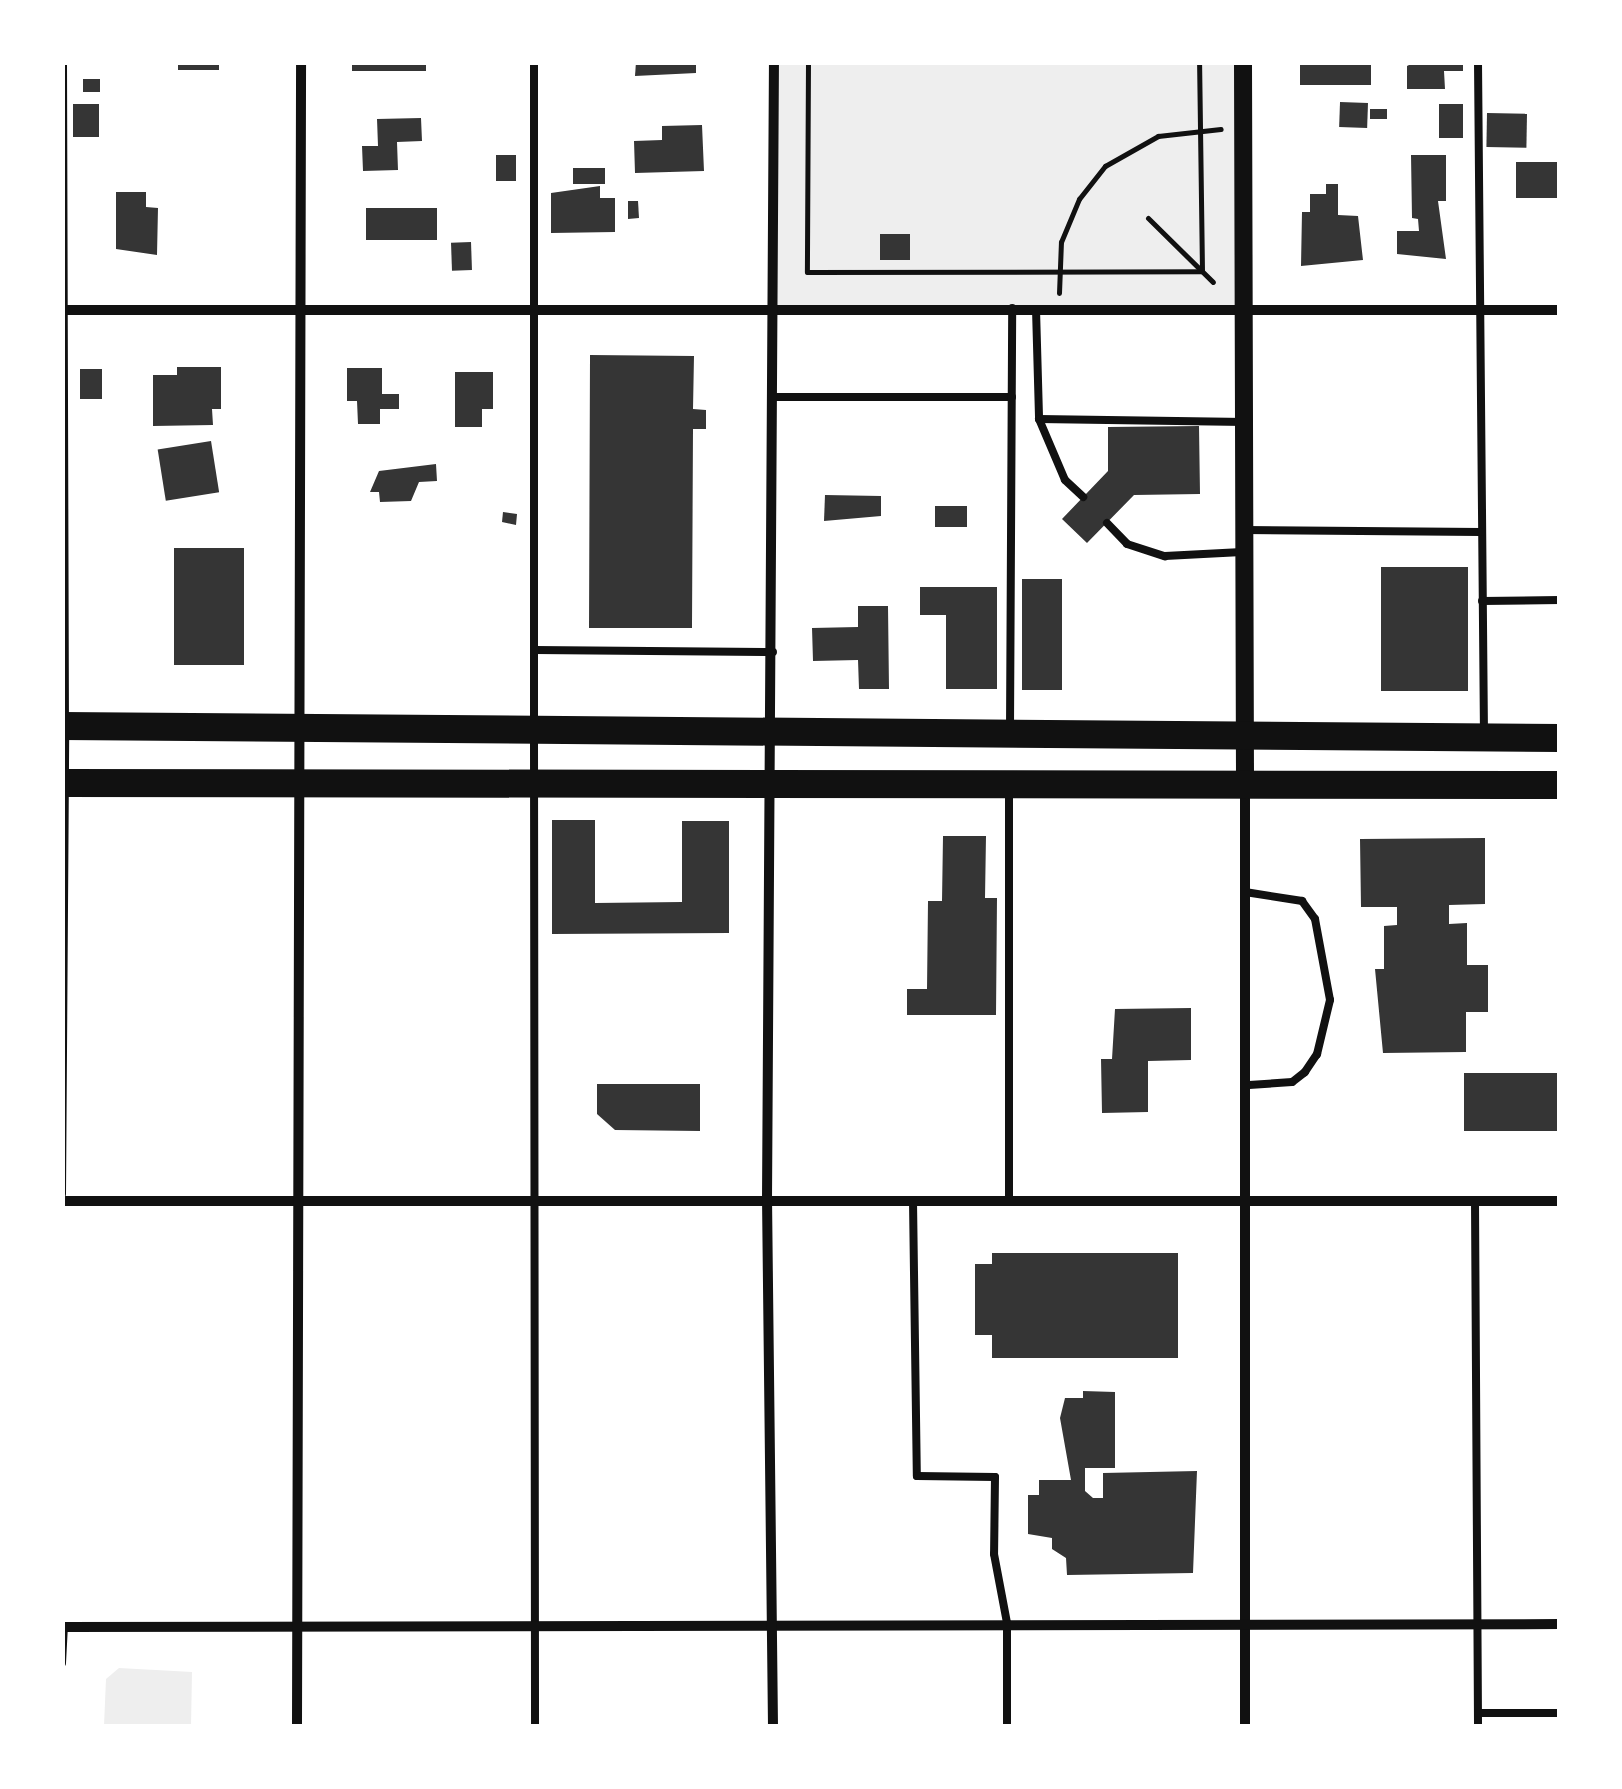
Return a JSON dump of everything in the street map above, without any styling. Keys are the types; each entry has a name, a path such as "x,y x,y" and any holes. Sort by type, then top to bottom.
{"highway":[{"path":"64,726 301,731 1242,731 1560,738"},
{"path":"64,783 1560,786"}],"street":[{"path":"297,1726 302,62"},
{"path":"773,1726 767,1202 774,62"},
{"path":"1243,62 1246,308 1242,731 1249,1085 1245,1726"},
{"path":"63,310 1560,310"},
{"path":"62,1202 1560,1201"},
{"path":"63,1627 1560,1624"}],"lane":[{"path":"62,1194 63,62"},
{"path":"534,62 535,1726"},
{"path":"1478,62 1484,736"},
{"path":"1010,730 1012,308"},
{"path":"1036,308 1039,419 1065,480 1082,497"},
{"path":"773,397 1012,397"},
{"path":"1039,419 1244,422"},
{"path":"1107,523 1127,544 1165,556 1243,552"},
{"path":"1244,530 1481,532"},
{"path":"1482,601 1560,600"},
{"path":"534,650 773,652"},
{"path":"1009,784 1009,1202"},
{"path":"1246,892 1302,901 1315,919 1330,1000 1317,1054 1305,1072 1292,1082 1249,1085"},
{"path":"1475,1201 1478,1726"},
{"path":"913,1202 917,1476 995,1477 994,1554 1008,1624 1008,1726"},
{"path":"62,1662 63,1627"},
{"path":"1478,1714 1560,1714"}],"path":[{"path":"808,62 808,272 1202,272"},
{"path":"1199,62 1202,272"},
{"path":"1058,308 1060,271 1070,220 1105,166 1158,136 1244,129"},
{"path":"1148,218 1212,282"}],"shaded area":[{"path":"774,63 1243,63 1243,309 774,309"},
{"path":"119,1668 192,1672 191,1726 104,1726 106,1679"}],"building":[{"path":"178,62 219,62 219,70 178,70"},
{"path":"352,62 426,62 426,71 352,71"},
{"path":"636,62 696,62 696,73 635,76"},
{"path":"1300,62 1371,62 1371,85 1300,85"},
{"path":"1415,62 1463,62 1463,71 1444,71 1445,89 1407,89 1407,66"},
{"path":"83,79 100,79 100,92 83,92"},
{"path":"1340,102 1368,103 1367,128 1339,127"},
{"path":"73,104 99,104 99,137 73,137"},
{"path":"1439,104 1463,104 1463,138 1439,138"},
{"path":"1370,109 1387,109 1387,119 1370,119"},
{"path":"1487,113 1527,114 1526,148 1486,147"},
{"path":"421,118 422,141 397,142 398,170 363,171 362,146 378,146 377,119"},
{"path":"702,125 704,171 635,173 634,141 662,140 662,126"},
{"path":"496,155 516,155 516,181 496,181"},
{"path":"1411,155 1446,155 1446,201 1438,201 1446,259 1397,254 1397,231 1419,231 1418,219 1412,218"},
{"path":"1516,162 1560,162 1560,198 1516,198"},
{"path":"573,168 605,168 605,184 573,184"},
{"path":"1326,184 1338,184 1338,215 1358,216 1363,260 1301,266 1302,212 1310,212 1310,194 1326,194"},
{"path":"600,186 600,198 615,198 615,232 551,233 551,193"},
{"path":"116,192 146,192 146,207 158,208 157,255 116,249"},
{"path":"628,201 638,201 639,218 628,219"},
{"path":"366,208 437,208 437,240 366,240"},
{"path":"880,234 910,234 910,260 880,260"},
{"path":"471,242 472,270 452,271 451,243"},
{"path":"590,355 694,356 693,409 706,410 706,429 693,429 692,628 589,628"},
{"path":"177,367 221,367 221,409 212,409 213,425 153,426 153,375 177,375"},
{"path":"347,368 382,368 382,394 399,394 399,409 380,409 380,424 358,424 357,401 347,401"},
{"path":"80,369 102,369 102,399 80,399"},
{"path":"455,372 493,372 493,409 482,409 482,427 455,427"},
{"path":"1199,426 1200,494 1134,495 1087,543 1062,519 1108,471 1108,427"},
{"path":"211,441 219,492 166,501 158,449"},
{"path":"436,464 437,481 419,482 411,501 380,502 379,492 370,492 379,471"},
{"path":"825,495 881,496 881,516 824,521"},
{"path":"935,506 967,506 967,527 935,527"},
{"path":"503,512 517,514 516,525 502,522"},
{"path":"174,548 244,548 244,665 174,665"},
{"path":"1381,567 1468,567 1468,691 1381,691"},
{"path":"1022,579 1062,579 1062,690 1022,690"},
{"path":"920,587 997,587 997,689 946,689 946,615 920,615"},
{"path":"858,606 888,606 889,689 859,689 858,660 813,661 812,628 858,627"},
{"path":"552,820 595,820 595,903 682,902 682,821 729,821 729,933 552,934"},
{"path":"943,836 986,836 985,898 997,898 996,1015 907,1015 907,989 927,989 928,901 942,901"},
{"path":"1485,838 1485,904 1449,905 1449,924 1467,923 1467,965 1488,965 1488,1012 1466,1012 1466,1052 1383,1053 1375,969 1384,969 1384,926 1397,925 1397,907 1361,907 1360,839"},
{"path":"1191,1008 1191,1060 1148,1061 1148,1112 1102,1113 1101,1059 1112,1059 1115,1009"},
{"path":"1464,1073 1560,1073 1560,1131 1464,1131"},
{"path":"597,1084 700,1084 700,1131 615,1130 597,1114"},
{"path":"992,1253 1178,1253 1178,1358 992,1358 992,1335 975,1335 975,1264 992,1264"},
{"path":"1083,1391 1115,1392 1115,1468 1085,1468 1085,1491 1093,1498 1103,1498 1103,1473 1197,1471 1193,1573 1067,1575 1066,1558 1052,1549 1052,1538 1028,1534 1028,1495 1039,1495 1039,1480 1071,1480 1060,1418 1065,1398 1083,1398"}]}
